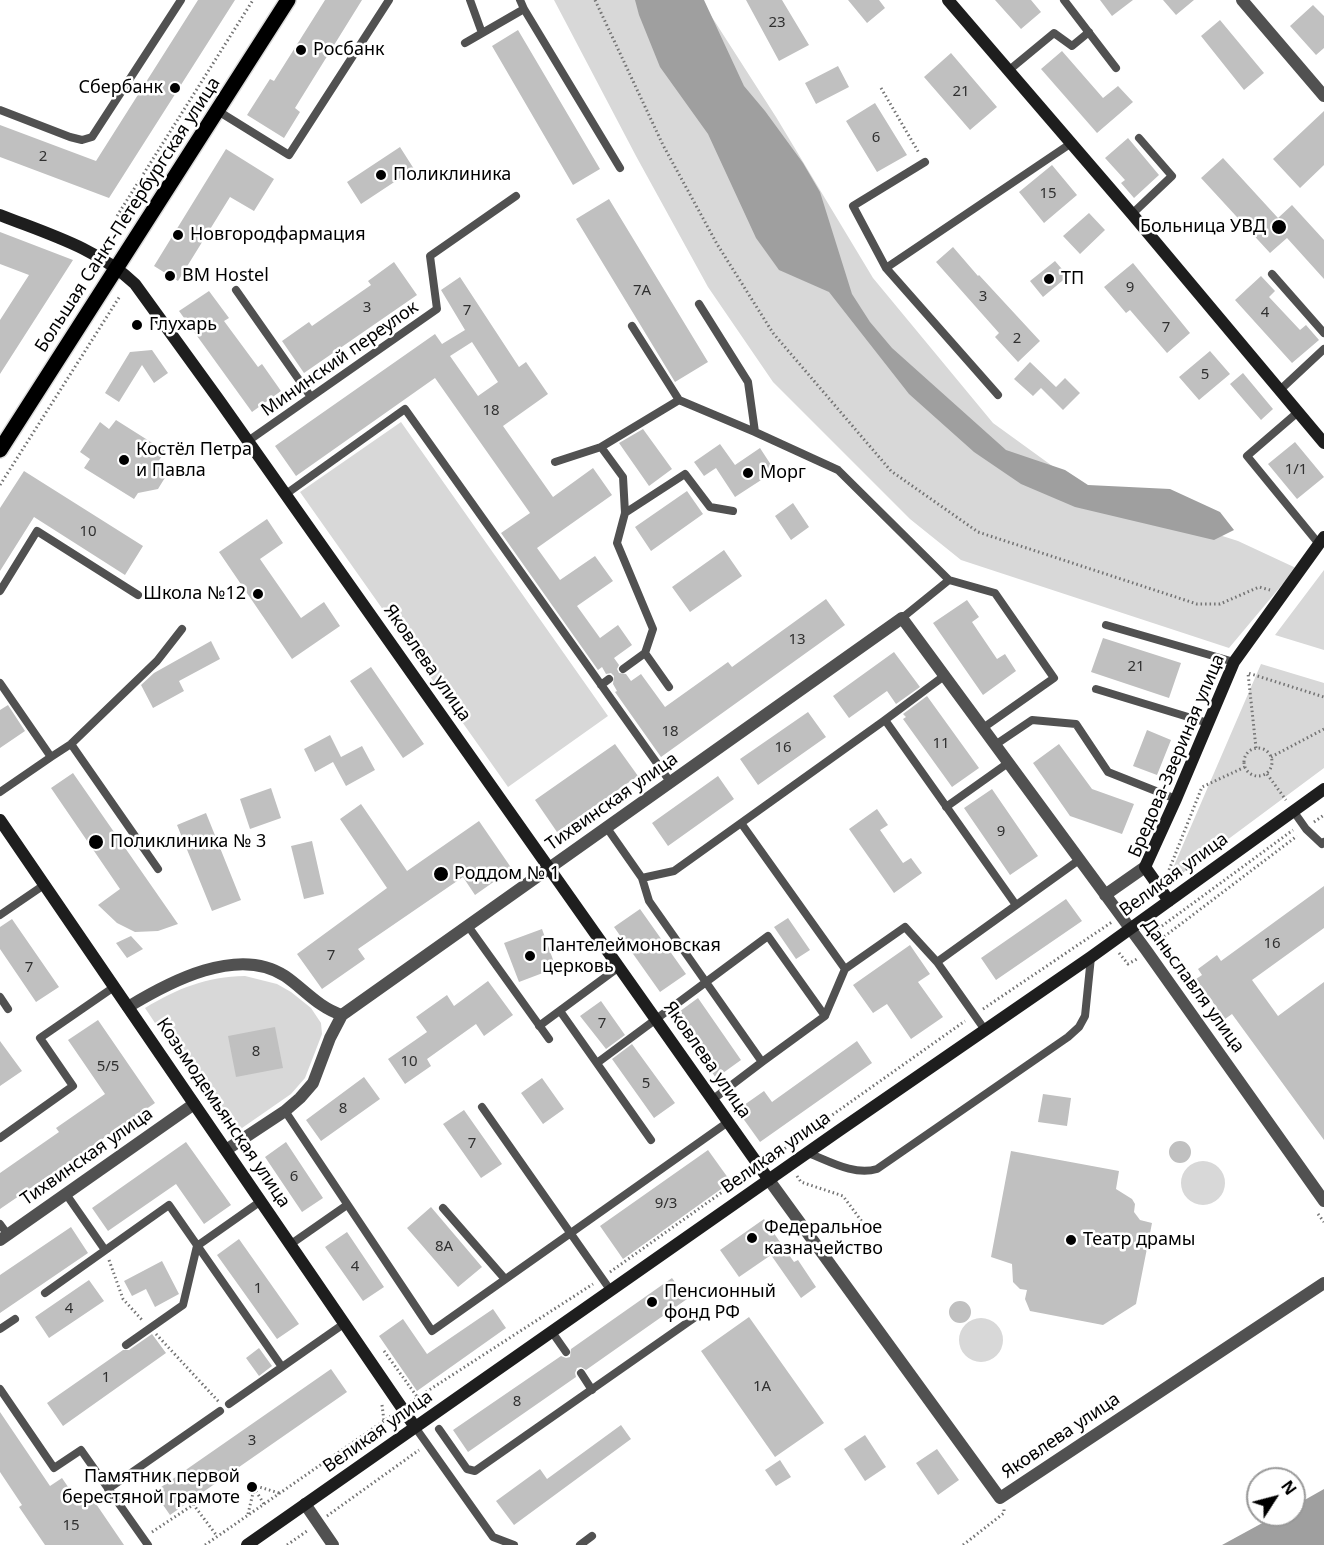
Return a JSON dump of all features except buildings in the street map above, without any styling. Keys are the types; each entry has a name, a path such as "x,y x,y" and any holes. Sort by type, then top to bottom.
{"main road":[{"name":"Большая Санкт-Петербургская улица","path":"0,450 288,0"}],"street":[{"path":"948,0 1324,442"},
{"path":"1242,0 1324,96"},
{"name":"Яковлева улица","path":"0,215 83,248 118,268 135,284 286,494 759,1166 1000,1498 1324,1283"},
{"name":"Бредова-Звериная улица","path":"1169,901 1145,867 1234,662 1321,541"},
{"name":"Тихвинская улица","path":"226,1150 285,1111 313,1083 330,1038 342,1015 903,618"},
{"name":"Даньславля улица","path":"903,618 1106,895 1130,929 1141,950 1324,1201"},
{"name":"Великая улица","path":"247,1545 1091,957 1169,901 1291,806 1324,789"},
{"name":"Козьмодемьянская улица","path":"0,820 416,1427"},
{"path":"1106,895 1145,867"},
{"path":"128,1007 166,984 192,974 238,965 256,966 283,975 325,1008 342,1015"},
{"name":"Тихвинская улица","path":"4,1238 194,1104"},
{"path":"305,1504 333,1545"}],"lane":[{"path":"0,110 82,140 92,138 180,0"},
{"path":"218,111 289,155 389,0"},
{"path":"470,0 482,33"},
{"path":"520,0 620,168"},
{"path":"1064,0 1116,68"},
{"path":"465,43 524,9"},
{"path":"1008,71 1054,33 1072,46 1089,32"},
{"path":"1132,214 1172,176 1139,138"},
{"path":"885,268 1070,144"},
{"path":"925,162 853,206 885,268 998,395"},
{"name":"Мининский переулок","path":"248,441 437,309 430,256 516,196"},
{"path":"1272,274 1324,333"},
{"path":"236,290 311,398"},
{"path":"699,304 748,382 755,432"},
{"path":"632,326 679,400 838,470 949,580 994,593 1054,678 983,728"},
{"path":"1280,390 1324,349"},
{"path":"555,462 601,447 679,400"},
{"path":"286,494 405,409 671,783"},
{"path":"1298,412 1247,456 1321,541"},
{"path":"601,447 623,477 625,513 617,543 653,629 645,654 623,669"},
{"path":"625,513 685,474 711,507 733,512"},
{"path":"0,591 37,531 138,595"},
{"path":"903,618 949,580"},
{"path":"1106,625 1234,662"},
{"path":"0,792 71,744 157,661 182,629"},
{"path":"645,654 669,687"},
{"path":"642,878 674,871 944,675"},
{"path":"601,685 609,679"},
{"path":"0,683 51,757"},
{"path":"1096,689 1208,723"},
{"path":"885,720 1016,904"},
{"path":"995,745 1032,720 1076,724 1108,772 1176,799"},
{"path":"71,744 158,869"},
{"path":"946,807 1008,763"},
{"path":"1291,806 1304,826 1322,844 1324,842"},
{"path":"741,823 845,969"},
{"path":"607,828 642,878 649,901 762,1062"},
{"path":"937,962 1079,860"},
{"path":"0,915 44,885"},
{"path":"468,926 549,1039"},
{"path":"712,1100 825,1016 845,969 904,927 937,962 985,1030"},
{"path":"597,1063 768,936 825,1016"},
{"path":"807,1153 864,1172 877,1169 886,1163 1068,1037 1079,1027 1085,1016 1091,957"},
{"path":"539,1026 619,967"},
{"path":"0,1138 73,1086 40,1038 114,987"},
{"path":"0,997 8,1009"},
{"path":"560,1011 651,1140"},
{"path":"482,1107 611,1291"},
{"path":"285,1111 432,1331 728,1122"},
{"path":"66,1194 105,1250"},
{"path":"126,1345 183,1305 197,1246 261,1201"},
{"path":"291,1244 347,1204"},
{"path":"45,1293 169,1205 282,1367"},
{"path":"443,1208 505,1279"},
{"path":"0,1224 4,1238"},
{"path":"439,1429 467,1469 475,1472 704,1311"},
{"path":"0,1329 15,1319"},
{"path":"229,1404 345,1323"},
{"path":"552,1332 566,1352"},
{"path":"581,1373 592,1390"},
{"path":"0,1389 54,1468 81,1450 148,1545"},
{"path":"108,1489 219,1411"},
{"path":"416,1427 493,1537 514,1545"},
{"path":"580,1545 592,1536"}],"path":[{"path":"117,216 254,0"},
{"path":"595,0 663,145 717,244 773,333 891,471 978,532 1197,604 1220,604 1259,587 1282,593"},
{"path":"880,88 925,162"},
{"path":"0,485 120,296"},
{"path":"1256,748 1248,673 1324,697"},
{"path":"1271,757 1324,729"},
{"path":"1256,748 1265,750 1271,757 1272,766 1267,774 1253,775 1245,767 1248,752 1256,748"},
{"path":"426,1392 602,1278 974,1015 1160,888 1173,878 1169,870 1202,787 1245,767"},
{"path":"1267,774 1291,806"},
{"path":"1141,950 1199,912 1304,826"},
{"path":"1141,950 1304,826"},
{"path":"780,1152 801,1182 843,1196 863,1223"},
{"path":"384,1351 418,1398"},
{"path":"378,1400 384,1408 384,1420"},
{"path":"264,1504 254,1492 248,1489 248,1486 254,1483 256,1486 279,1493"},
{"path":"248,1515 256,1486"},
{"path":"143,1538 194,1502 211,1493"},
{"path":"194,1502 217,1536"}],"shaded area":[{"path":"554,0 701,0 776,117 873,278 993,423 1091,494 1238,541 1296,568 1229,648 961,560 910,519 773,382 708,287"},
{"path":"635,0 704,0 744,86 803,163 820,192 852,294 870,322 892,348 1006,450 1065,470 1088,485 1170,489 1220,512 1234,530 1214,540 1075,507 1021,484 974,452 909,394 829,292 779,270 756,238 708,134 660,67"},
{"path":"401,422 608,716 508,787 300,492"},
{"path":"1324,570 1324,650 1275,635"},
{"path":"1261,664 1324,683 1324,768 1184,872 1173,868"},
{"path":"245,976 277,984 291,992 311,1008 321,1023 322,1034 305,1078 291,1094 242,1128 228,1132 145,1008 169,995 205,981"},
{"path":"1203,1161 1212,1162 1219,1167 1224,1174 1224,1192 1219,1199 1212,1204 1203,1205 1194,1204 1187,1199 1182,1192 1181,1183 1182,1174 1187,1167 1194,1162"},
{"path":"981,1318 990,1319 997,1324 1002,1331 1002,1349 997,1356 990,1361 981,1362 972,1361 965,1356 960,1349 959,1340 960,1331 965,1324 972,1319"},
{"path":"1324,1489 1324,1545 1222,1545 1255,1527 1306,1527 1306,1499"}],"place":[{"name":"Росбанк","path":"301,50"},
{"name":"Сбербанк","path":"175,88"},
{"name":"Поликлиника","path":"381,175"},
{"name":"Больница УВД","path":"1279,227"},
{"name":"Новгородфармация","path":"178,235"},
{"name":"BM Hostel","path":"170,276"},
{"name":"ТП","path":"1049,279"},
{"name":"Глухарь","path":"137,325"},
{"name":"Костёл Петра и Павла","path":"124,460"},
{"name":"Морг","path":"748,473"},
{"name":"Школа №12","path":"258,594"},
{"name":"Поликлиника № 3","path":"96,842"},
{"name":"Роддом № 1","path":"441,874"},
{"name":"Пантелеймоновская церковь","path":"530,956"},
{"name":"Федеральное казначейство","path":"752,1238"},
{"name":"Театр драмы","path":"1071,1240"},
{"name":"Пенсионный фонд РФ","path":"652,1302"},
{"name":"Памятник первой берестяной грамоте","path":"252,1487"}]}
